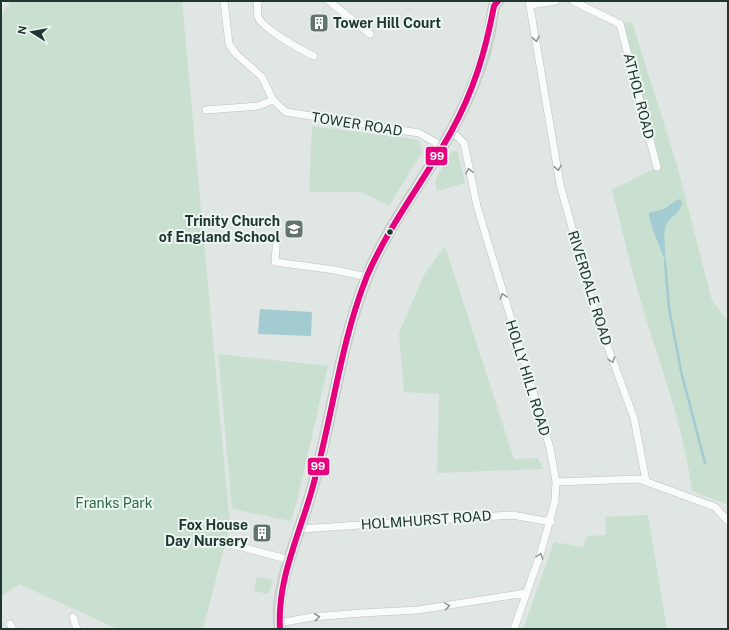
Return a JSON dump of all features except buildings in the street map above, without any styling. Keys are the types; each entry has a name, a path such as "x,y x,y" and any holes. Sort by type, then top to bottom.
{"main road":[{"path":"279,626 279,601 290,560 312,491 345,351 367,277 388,235 451,131 467,99 482,60 489,35 494,6 497,1"}],"street":[{"name":"TOWER ROAD","path":"224,1 229,44 236,54 262,77 273,100 286,112 419,133 442,146"},
{"path":"258,1 258,17 263,24 298,49 314,56"},
{"path":"330,1 370,34"},
{"path":"530,3 556,1"},
{"name":"ATHOL ROAD","path":"573,1 620,24 657,167"},
{"name":"RIVERDALE ROAD","path":"530,3 560,184 596,315 634,418 646,481"},
{"path":"206,110 258,106 273,100"},
{"name":"HOLLY HILL ROAD","path":"451,131 464,143 477,206 550,448 556,482 551,522 514,629"},
{"path":"277,235 275,262 346,272 367,277"},
{"path":"556,482 633,478 646,481 715,508 728,521"},
{"name":"HOLMHURST ROAD","path":"300,529 512,515 551,522"},
{"path":"234,545 290,560"},
{"path":"279,626 312,618 362,613 418,610 526,593"},
{"path":"73,617 77,629"}],"green space":[{"name":"Franks Park","path":"11,1 182,1 230,525 203,629 118,629 19,584 1,597 1,15"},
{"path":"632,22 677,165 712,301 728,321 728,505 692,491 683,444 671,397 638,291 612,190 657,167 620,24"},
{"path":"312,126 419,140 422,152 389,206 360,192 309,192"},
{"path":"457,150 465,183 437,191 435,180 452,151"},
{"path":"445,246 514,459 538,458 543,469 437,473 439,394 404,392 399,333 424,275"},
{"path":"218,354 328,366 291,521 232,509"},
{"path":"648,515 667,629 523,629 554,542 583,547 587,536 606,535 605,517"},
{"path":"257,577 273,580 268,594 254,591"}],"water":[{"path":"679,199 682,202 681,206 677,213 668,221 665,229 665,261 649,217 649,213 664,209"},
{"path":"260,309 312,312 311,336 258,334"}],"waterway":[{"path":"665,261 669,308 681,371 705,463"}],"transit line":[{"name":"99","path":"280,629 280,611 285,577 311,493 325,439 349,329 357,303 376,257 396,221 441,150 459,116 478,71 487,40 494,6 498,1"}],"place":[{"name":"Tower Hill Court","path":"319,23"},
{"name":"Trinity Church of England School","path":"294,229"},
{"name":"Fox House Day Nursery","path":"262,533"}]}
